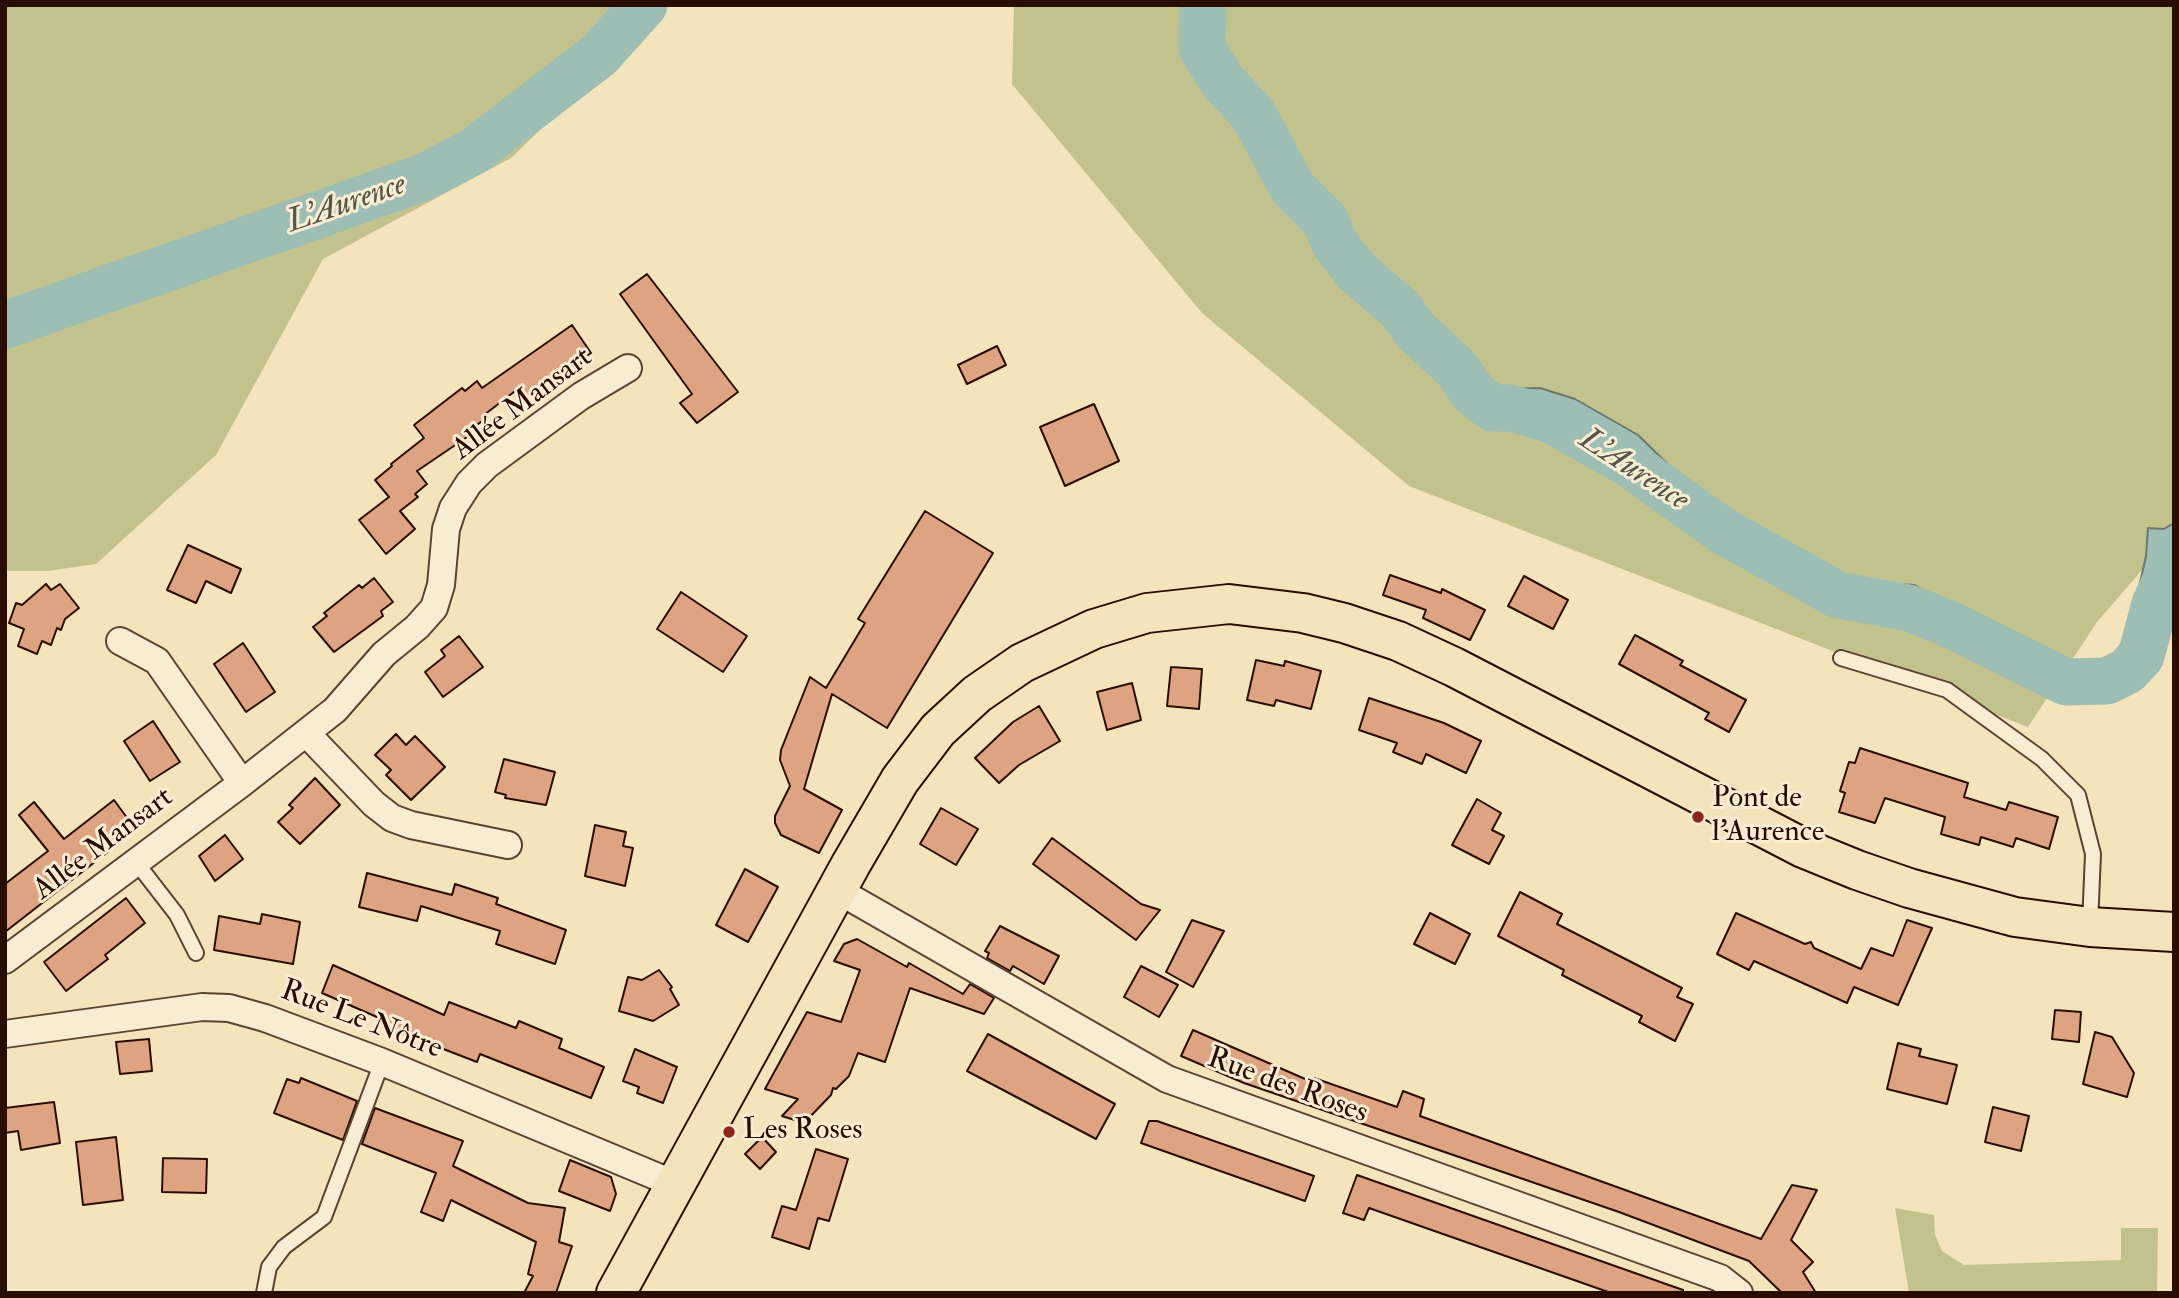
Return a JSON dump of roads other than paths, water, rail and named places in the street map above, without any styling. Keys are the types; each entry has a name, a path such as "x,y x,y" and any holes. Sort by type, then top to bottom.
{"main road":[{"path":"616,1293 900,780 937,730 977,694 1022,663 1094,629 1147,613 1229,604 1303,613 1398,641 1803,848 1857,870 1909,888 2015,917 2090,927 2173,933"}],"street":[{"name":"Allée Mansart","path":"5,960 307,734 434,608 441,585 446,528 453,508 469,483 486,465 571,404 628,368"},
{"path":"120,640 158,661 242,783"},
{"path":"307,734 374,804 392,818 411,825 508,845"},
{"name":"Rue des Roses","path":"838,890 1167,1079 1720,1278 1739,1293"},
{"name":"Rue Le Nôtre","path":"5,1034 202,1007 229,1008 265,1018 382,1062 677,1185"}],"lane":[{"path":"1840,658 1947,690 2042,759 2078,795 2093,854 2090,927"},
{"path":"136,862 177,915 196,953"},
{"path":"264,1293 269,1267 284,1247 324,1217 382,1062"}],"water":[{"path":"1203,5 1213,5 1222,54 1267,107 1295,172 1327,202 1341,232 1358,252 1412,304 1437,339 1466,363 1488,389 1540,388 1575,399 1638,435 1685,481 1706,493 1734,520 1738,518 1826,569 1857,582 1915,585 1967,618 2070,672 2097,670 2120,657 2131,646 2132,618 2146,556 2148,528 2164,529 2174,523 2174,563 2155,604 2141,656 2127,671 2107,681 2066,682 1947,623 1909,608 1838,595 1723,531 1628,463 1552,420 1510,408 1493,408 1474,394 1457,369 1416,331 1400,309 1357,272 1335,244 1325,220 1292,187 1253,114 1223,82 1202,48"}],"waterway":[{"name":"L'Aurence","path":"5,325 422,178 474,151 599,55 644,5"},
{"name":"L'Aurence","path":"1203,5 1202,48 1223,82 1253,114 1292,187 1325,220 1335,244 1357,272 1400,309 1416,331 1457,369 1474,394 1493,408 1510,408 1552,420 1628,463 1723,531 1838,595 1909,608 1947,623 2066,682 2107,681 2127,671 2141,656 2155,604 2174,563"}],"place":[{"name":"Pont de l'Aurence","path":"1698,817"},
{"name":"Les Roses","path":"729,1132"}]}
